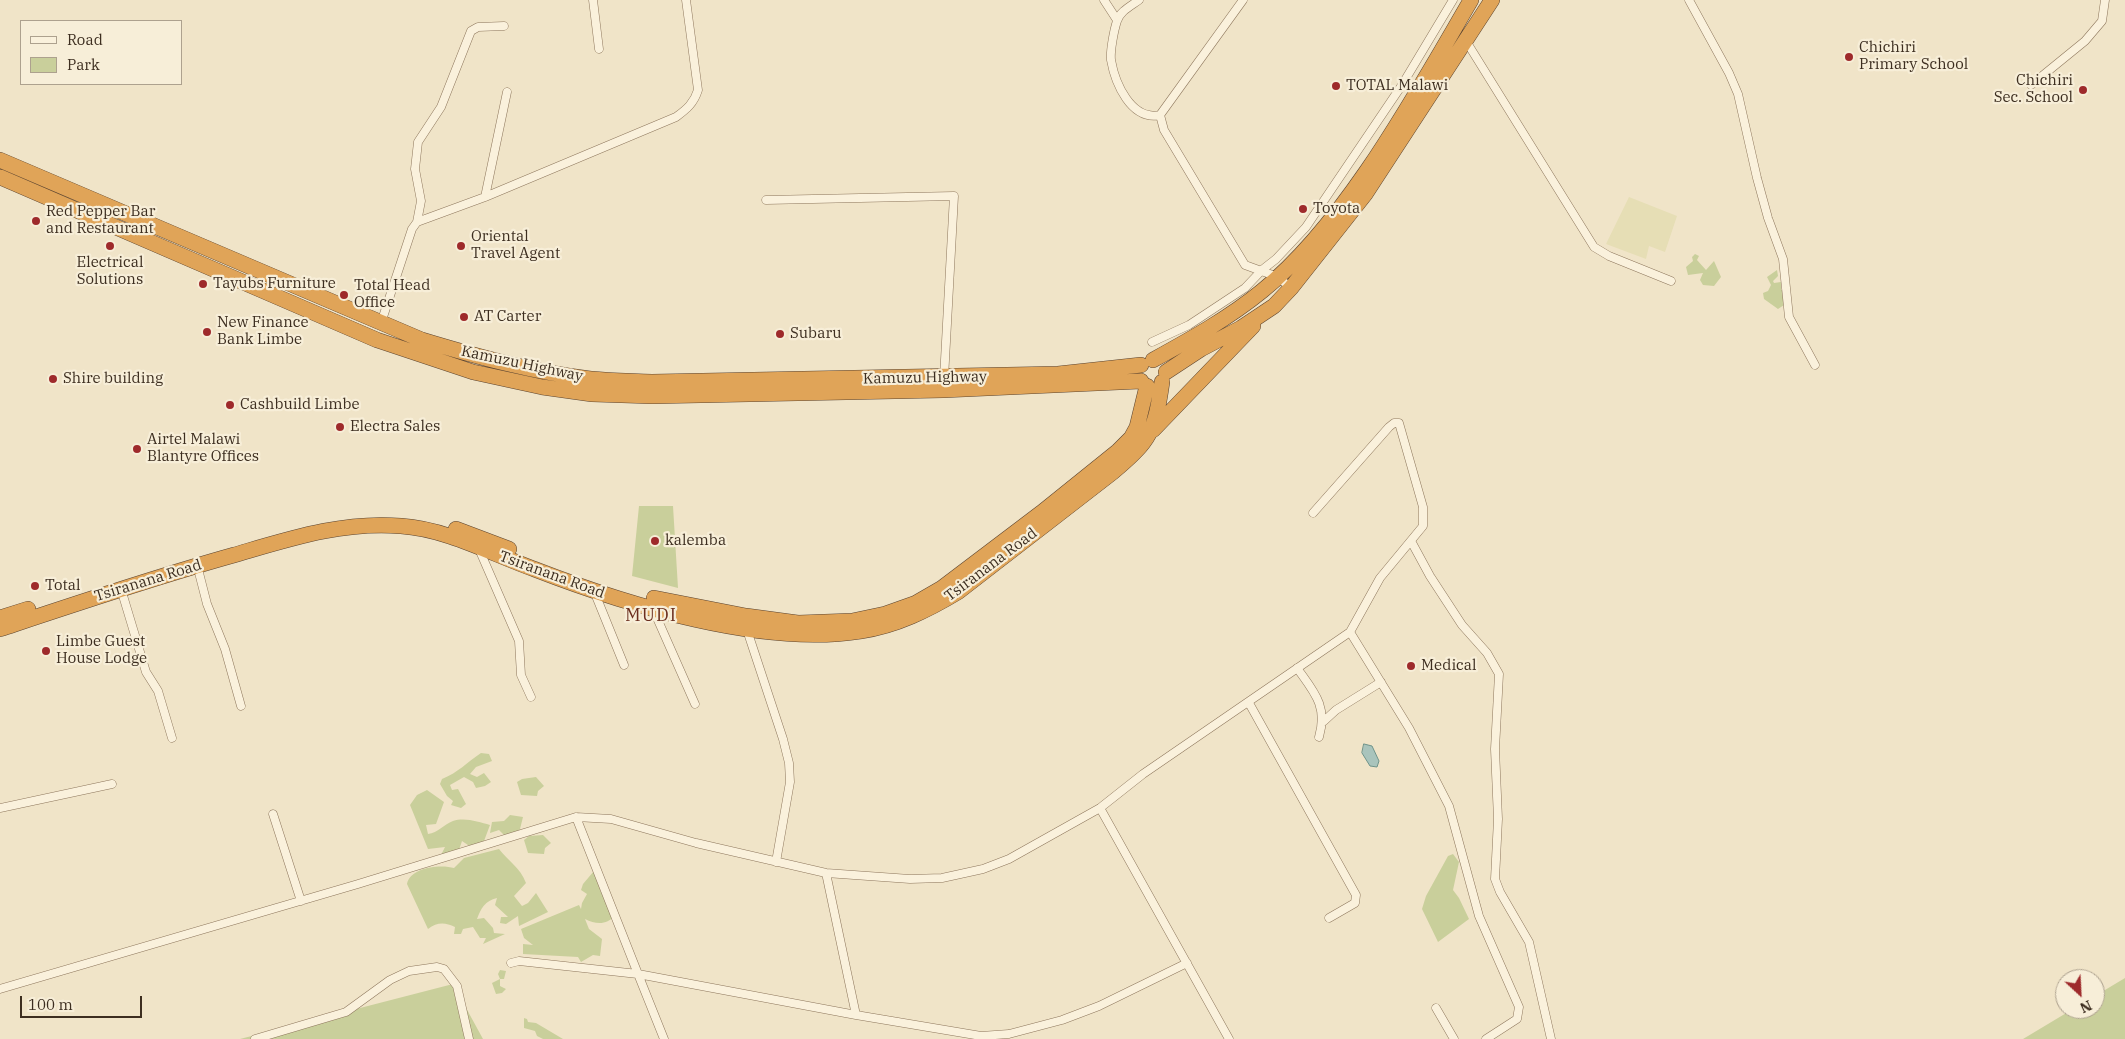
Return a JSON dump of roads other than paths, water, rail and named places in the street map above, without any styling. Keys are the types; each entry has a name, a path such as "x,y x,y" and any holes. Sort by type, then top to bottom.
{"highway":[{"name":"Kamuzu Highway","path":"0,177 385,343 473,372 542,387 592,394 652,396 943,390 1146,373 1262,292 1313,240 1356,186 1470,0"},
{"path":"1152,431 1291,288 1366,193 1492,0"},
{"name":"Kamuzu Highway","path":"0,160 422,340 478,357 544,372 592,379 652,382 1146,373"},
{"path":"1164,377 1162,364 1146,373 1155,386 1164,377 1274,306"},
{"name":"Tsiranana Road","path":"0,618 195,556 301,525 357,516 391,515 436,522 592,581 746,623 852,621 900,609 942,588 1041,514 1118,451 1131,438 1137,427 1146,373"},
{"name":"Tsiranana Road","path":"0,629 197,565 309,534 357,525 402,526 439,533 594,591 652,608 800,634 861,631 892,624 931,609 958,592 1114,472 1135,454 1152,431 1164,377"}],"street":[{"path":"593,0 599,49"},
{"path":"417,222 485,197 676,117 688,109 695,99 698,90 686,0"},
{"path":"1104,0 1117,20"},
{"path":"1139,0 1124,11 1117,20 1111,49 1112,61 1117,77 1131,106 1138,113 1152,116 1160,115 1243,0"},
{"path":"1152,342 1188,325 1245,288 1262,270 1276,260 1306,227 1402,85 1453,0"},
{"path":"1688,0 1729,73 1738,94 1768,218 1784,259 1789,317 1815,365"},
{"path":"2031,85 2085,41 2102,21 2104,0"},
{"path":"381,323 412,229 417,222 421,201 415,169 418,142 441,107 471,31 478,27 504,26"},
{"path":"1466,41 1594,248 1608,256 1671,281"},
{"path":"485,197 507,92"},
{"path":"1160,115 1164,130 1245,265 1278,277 1291,288"},
{"path":"766,200 954,196 944,378"},
{"path":"0,989 301,901 576,817 611,819 776,862 826,873 910,879 961,875 1009,859 1100,808 1143,774 1350,632 1380,578 1423,526 1424,513 1399,423 1394,423 1389,427 1313,513"},
{"path":"1411,541 1430,576 1462,625 1487,653 1500,674 1495,749 1498,819 1495,879 1500,892 1530,947 1550,1039"},
{"path":"479,549 519,641 521,675 531,697"},
{"path":"197,565 204,594 225,649 241,706"},
{"path":"122,589 146,672 158,691 172,738"},
{"path":"594,591 624,665"},
{"path":"652,608 695,704"},
{"path":"746,623 784,739 789,763 790,782 776,862"},
{"path":"1350,632 1409,728 1449,806 1479,916 1519,1007 1517,1019 1486,1039"},
{"path":"1297,668 1319,701 1324,720 1320,737"},
{"path":"1324,720 1336,710 1381,682"},
{"path":"1249,703 1356,895 1355,903 1330,918"},
{"path":"0,808 112,784"},
{"path":"1100,808 1229,1039"},
{"path":"273,814 301,901"},
{"path":"576,817 664,1039"},
{"path":"826,873 856,1015"},
{"path":"511,963 519,961 638,974 856,1015 981,1036 1009,1034 1062,1020 1099,1006 1187,963"},
{"path":"255,1039 346,1012 390,980 409,971 436,967 444,969 457,986 469,1039"},
{"path":"1436,1008 1454,1039"}],"water":[{"path":"1364,744 1372,746 1379,761 1377,767 1370,766 1362,753"}],"place":[{"name":"Chichiri Primary School","path":"1849,57"},
{"name":"TOTAL Malawi","path":"1336,86"},
{"name":"Chichiri Sec. School","path":"2083,90"},
{"name":"Toyota","path":"1303,209"},
{"name":"Red Pepper Bar and Restaurant","path":"36,221"},
{"name":"Electrical Solutions","path":"110,246"},
{"name":"Oriental Travel Agent","path":"461,246"},
{"name":"Tayubs Furniture","path":"203,284"},
{"name":"Total Head Office","path":"344,295"},
{"name":"AT Carter","path":"464,317"},
{"name":"New Finance Bank Limbe","path":"207,332"},
{"name":"Subaru","path":"780,334"},
{"name":"Shire building","path":"53,379"},
{"name":"Cashbuild Limbe","path":"230,405"},
{"name":"Electra Sales","path":"340,427"},
{"name":"Airtel Malawi Blantyre Offices","path":"137,449"},
{"name":"kalemba","path":"655,541"},
{"name":"Total","path":"35,586"},
{"name":"Limbe Guest House Lodge","path":"46,651"},
{"name":"Medical","path":"1411,666"}],"district":[{"name":"MUDI","path":"651,616"}]}
